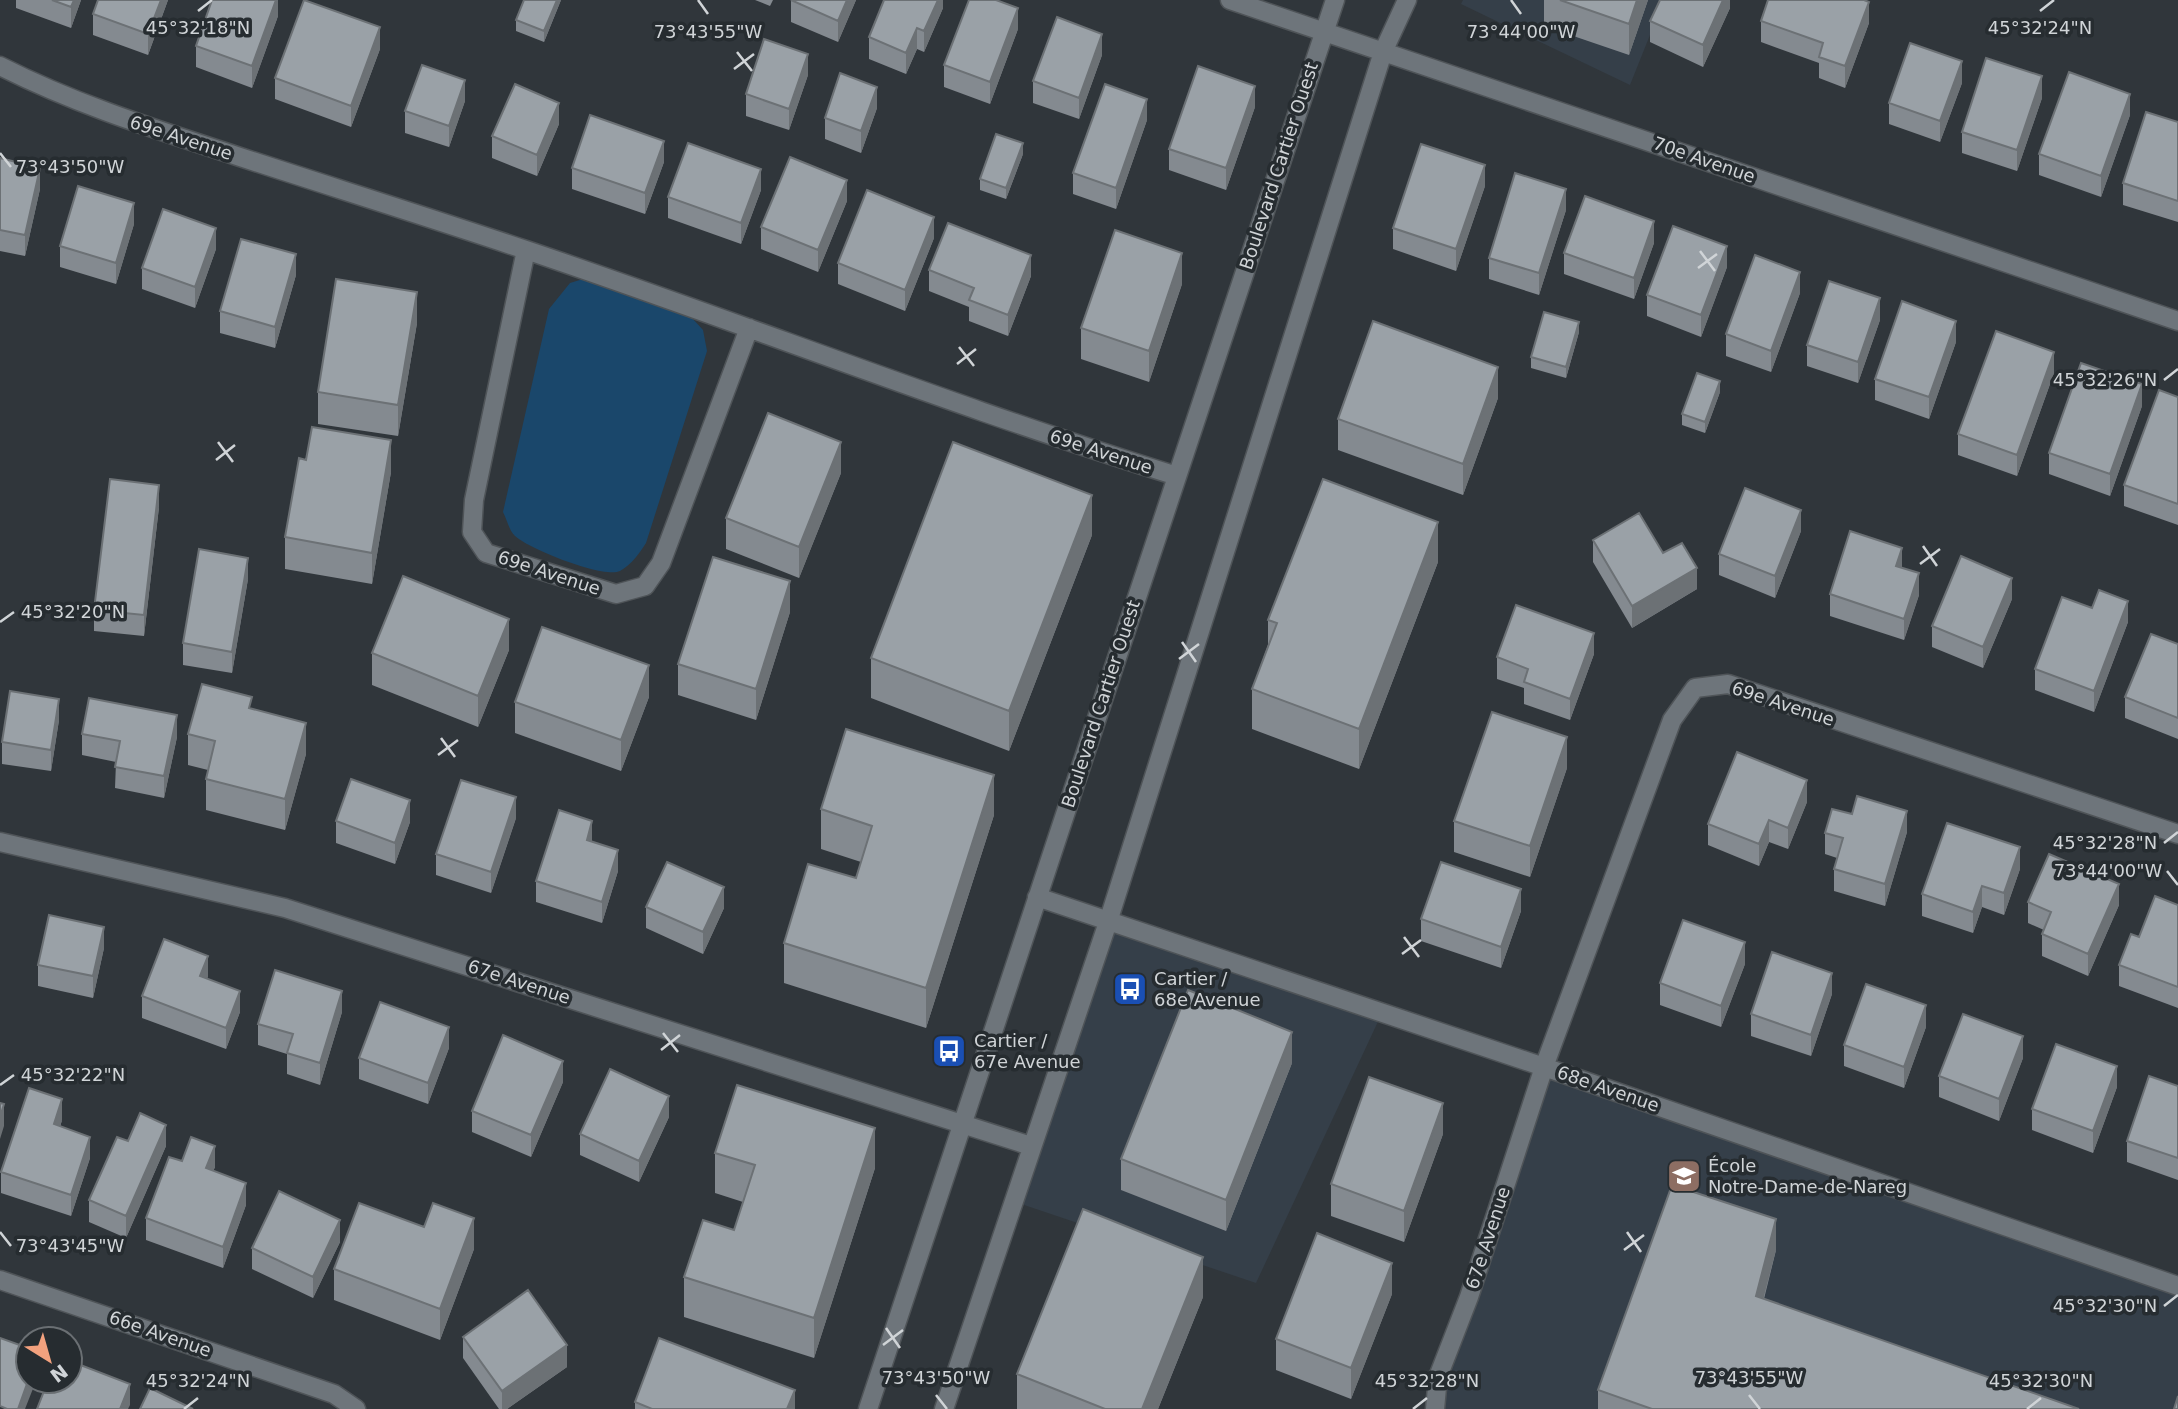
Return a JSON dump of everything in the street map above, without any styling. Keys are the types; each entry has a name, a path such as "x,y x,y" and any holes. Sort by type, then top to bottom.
{"street":[{"name":"70e Avenue","path":"1230,0 2178,321"},
{"name":"Boulevard Cartier Ouest","path":"868,1409 1335,0"},
{"path":"944,1409 1108,922 1383,52 1407,0"},
{"name":"69e Avenue","path":"0,66 57,95 136,123 526,250 749,328 951,403 1177,475"},
{"name":"69e Avenue","path":"526,250 474,500 472,532 486,553 616,594 645,586 661,563 749,328"},
{"name":"69e Avenue","path":"1544,1067 1672,720 1695,688 1728,684 2178,834"},
{"name":"67e Avenue","path":"0,842 285,908 1031,1146"},
{"name":"68e Avenue","path":"1037,897 1544,1067 2178,1286"},
{"name":"67e Avenue","path":"1435,1409 1438,1377 1469,1297 1544,1067"},
{"name":"66e Avenue","path":"0,1280 334,1394 356,1409"}],"shaded area":[{"path":"1463,0 1664,0 1630,85 1461,4"},
{"path":"583,279 692,318 703,330 707,351 646,543 628,565 620,571 611,572 583,567 523,542 513,534 503,512 549,309 570,283"},
{"path":"1108,922 1382,1013 1256,1283 1012,1201"},
{"name":"École Notre-Dame-de-Nareg","path":"1544,1067 2178,1286 2178,1409 1435,1409"}],"building":[{"path":"52,0 74,0 71,7"},
{"path":"98,0 161,0 148,34 93,14"},
{"path":"212,0 276,0 252,66 196,46"},
{"path":"304,0 380,27 351,106 275,78"},
{"path":"524,0 557,0 544,31 516,20"},
{"path":"791,0 847,0 838,21"},
{"path":"884,0 938,0 924,31 917,28 906,53 869,37"},
{"path":"969,0 996,0 1018,8 990,82 944,65"},
{"path":"1560,0 1637,0 1629,24"},
{"path":"1660,0 1723,0 1703,45 1650,21"},
{"path":"1768,0 1869,2 1845,66 1819,57 1823,43 1761,21"},
{"path":"1057,17 1102,34 1079,98 1033,81"},
{"path":"764,39 808,54 789,109 746,94"},
{"path":"1910,43 1962,61 1940,121 1889,103"},
{"path":"1986,58 2042,76 2017,150 1962,132"},
{"path":"422,65 465,80 449,126 405,111"},
{"path":"1198,66 1255,86 1226,168 1169,149"},
{"path":"2069,72 2130,94 2101,176 2039,154"},
{"path":"840,73 877,87 861,131 825,118"},
{"path":"515,84 559,103 537,155 492,136"},
{"path":"1105,84 1147,99 1116,188 1073,173"},
{"path":"2146,112 2178,122 2178,201 2123,183"},
{"path":"590,115 664,141 645,193 572,168"},
{"path":"996,134 1023,143 1006,188 980,179"},
{"path":"688,143 761,169 741,223 668,197"},
{"path":"1421,144 1485,165 1456,249 1393,228"},
{"path":"790,157 847,180 818,250 761,227"},
{"path":"0,158 40,168 25,235 0,230"},
{"path":"1515,173 1566,189 1539,273 1489,258"},
{"path":"78,186 134,203 116,263 60,246"},
{"path":"867,190 934,217 905,290 838,263"},
{"path":"1585,196 1654,221 1634,278 1564,253"},
{"path":"163,209 216,228 195,287 142,268"},
{"path":"948,223 1031,255 1008,315 969,300 974,288 929,270"},
{"path":"1673,226 1727,246 1701,315 1647,295"},
{"path":"1115,230 1182,253 1149,351 1081,328"},
{"path":"241,239 296,254 275,327 220,311"},
{"path":"1755,255 1800,272 1771,351 1726,334"},
{"path":"336,279 417,292 398,405 318,392"},
{"path":"1829,281 1880,298 1858,362 1807,345"},
{"path":"1902,301 1956,321 1929,397 1875,379"},
{"path":"1544,312 1579,322 1566,367 1531,357"},
{"path":"1373,321 1498,367 1463,464 1338,419"},
{"path":"1996,331 2054,352 2017,455 1958,434"},
{"path":"2081,363 2142,384 2110,474 2049,453"},
{"path":"1697,373 1720,381 1705,422 1682,414"},
{"path":"2159,390 2178,397 2178,504 2124,485"},
{"path":"768,413 841,442 799,547 726,518"},
{"path":"312,427 391,440 372,553 285,537 299,458 306,460"},
{"path":"953,442 1092,495 1009,711 871,658"},
{"path":"110,479 159,485 144,615 94,610"},
{"path":"1323,479 1438,522 1359,729 1252,689 1277,623 1268,620"},
{"path":"1745,488 1801,510 1775,576 1719,554"},
{"path":"1639,513 1663,553 1682,543 1697,568 1632,606 1593,540"},
{"path":"1850,531 1902,548 1896,566 1919,573 1904,619 1830,594"},
{"path":"199,549 248,558 232,652 183,643"},
{"path":"1961,556 2012,578 1983,647 1932,626"},
{"path":"713,557 790,581 756,689 678,664"},
{"path":"403,576 509,619 478,696 372,653"},
{"path":"2099,590 2128,601 2094,691 2035,669 2062,597 2092,608"},
{"path":"1516,605 1594,633 1570,699 1524,682 1528,669 1497,657"},
{"path":"542,627 649,665 621,740 515,702"},
{"path":"2151,634 2178,644 2178,718 2125,697"},
{"path":"202,684 252,697 249,708 306,723 285,799 206,779 215,741 188,734"},
{"path":"10,691 59,699 51,750 2,742"},
{"path":"89,698 177,715 164,776 115,767 120,741 82,734"},
{"path":"1492,712 1567,737 1530,846 1454,821"},
{"path":"846,729 994,775 926,988 784,943 808,864 856,878 872,826 821,809"},
{"path":"1737,752 1807,780 1788,828 1769,820 1759,844 1708,824"},
{"path":"351,779 410,800 395,843 336,821"},
{"path":"461,780 516,797 491,872 436,854"},
{"path":"1857,796 1907,811 1885,884 1834,869 1843,838 1825,833 1832,809 1852,814"},
{"path":"559,810 592,821 587,840 618,850 602,902 536,881"},
{"path":"1947,823 2020,847 2004,893 1982,886 1973,912 1922,894"},
{"path":"2049,854 2119,884 2088,954 2042,934 2051,912 2028,902"},
{"path":"667,862 724,887 703,932 646,907"},
{"path":"1441,862 1521,889 1501,947 1421,919"},
{"path":"2155,896 2178,905 2178,987 2119,965 2131,934 2139,937"},
{"path":"49,915 104,927 93,976 38,965"},
{"path":"1683,920 1745,942 1721,1006 1660,983"},
{"path":"164,939 208,956 200,976 240,991 226,1028 142,996"},
{"path":"1772,952 1832,973 1811,1035 1751,1014"},
{"path":"275,970 342,991 320,1063 287,1053 293,1034 258,1024"},
{"path":"1866,984 1926,1005 1904,1067 1844,1045"},
{"path":"1188,990 1292,1032 1226,1200 1121,1159"},
{"path":"380,1002 449,1027 428,1083 359,1058"},
{"path":"1963,1014 2023,1036 1999,1099 1939,1076"},
{"path":"503,1035 563,1061 531,1135 472,1111"},
{"path":"2056,1044 2117,1066 2093,1131 2032,1109"},
{"path":"610,1069 669,1096 639,1161 580,1134"},
{"path":"2149,1076 2178,1086 2178,1158 2127,1141"},
{"path":"1369,1077 1443,1103 1404,1211 1331,1184"},
{"path":"737,1085 875,1128 814,1318 684,1277 703,1220 734,1230 755,1165 715,1153"},
{"path":"29,1088 62,1099 54,1124 90,1137 71,1195 1,1172"},
{"path":"140,1113 166,1125 126,1216 89,1200 117,1137 128,1141"},
{"path":"191,1137 215,1146 206,1168 246,1183 223,1247 146,1218 169,1157 182,1161"},
{"path":"1672,1185 1776,1219 1756,1296 2079,1409 1652,1409 1598,1390"},
{"path":"279,1191 340,1220 313,1277 252,1248"},
{"path":"359,1203 424,1227 433,1203 474,1218 440,1309 334,1269"},
{"path":"1083,1209 1203,1257 1142,1409 1105,1409 1017,1374"},
{"path":"1317,1233 1392,1263 1351,1368 1276,1339"},
{"path":"528,1290 567,1345 502,1391 463,1337"},
{"path":"0,1338 14,1343 14,1395 23,1395 18,1409 0,1406"},
{"path":"659,1338 795,1390 787,1409 652,1409 635,1402"},
{"path":"84,1366 130,1384 120,1409 37,1409 42,1395 84,1395"},
{"path":"150,1388 193,1409 140,1409"}],"place":[{"name":"Cartier / 68e Avenue","path":"1130,989"},
{"name":"Cartier / 67e Avenue","path":"949,1051"},
{"name":"École Notre-Dame-de-Nareg","path":"1684,1176"}]}
